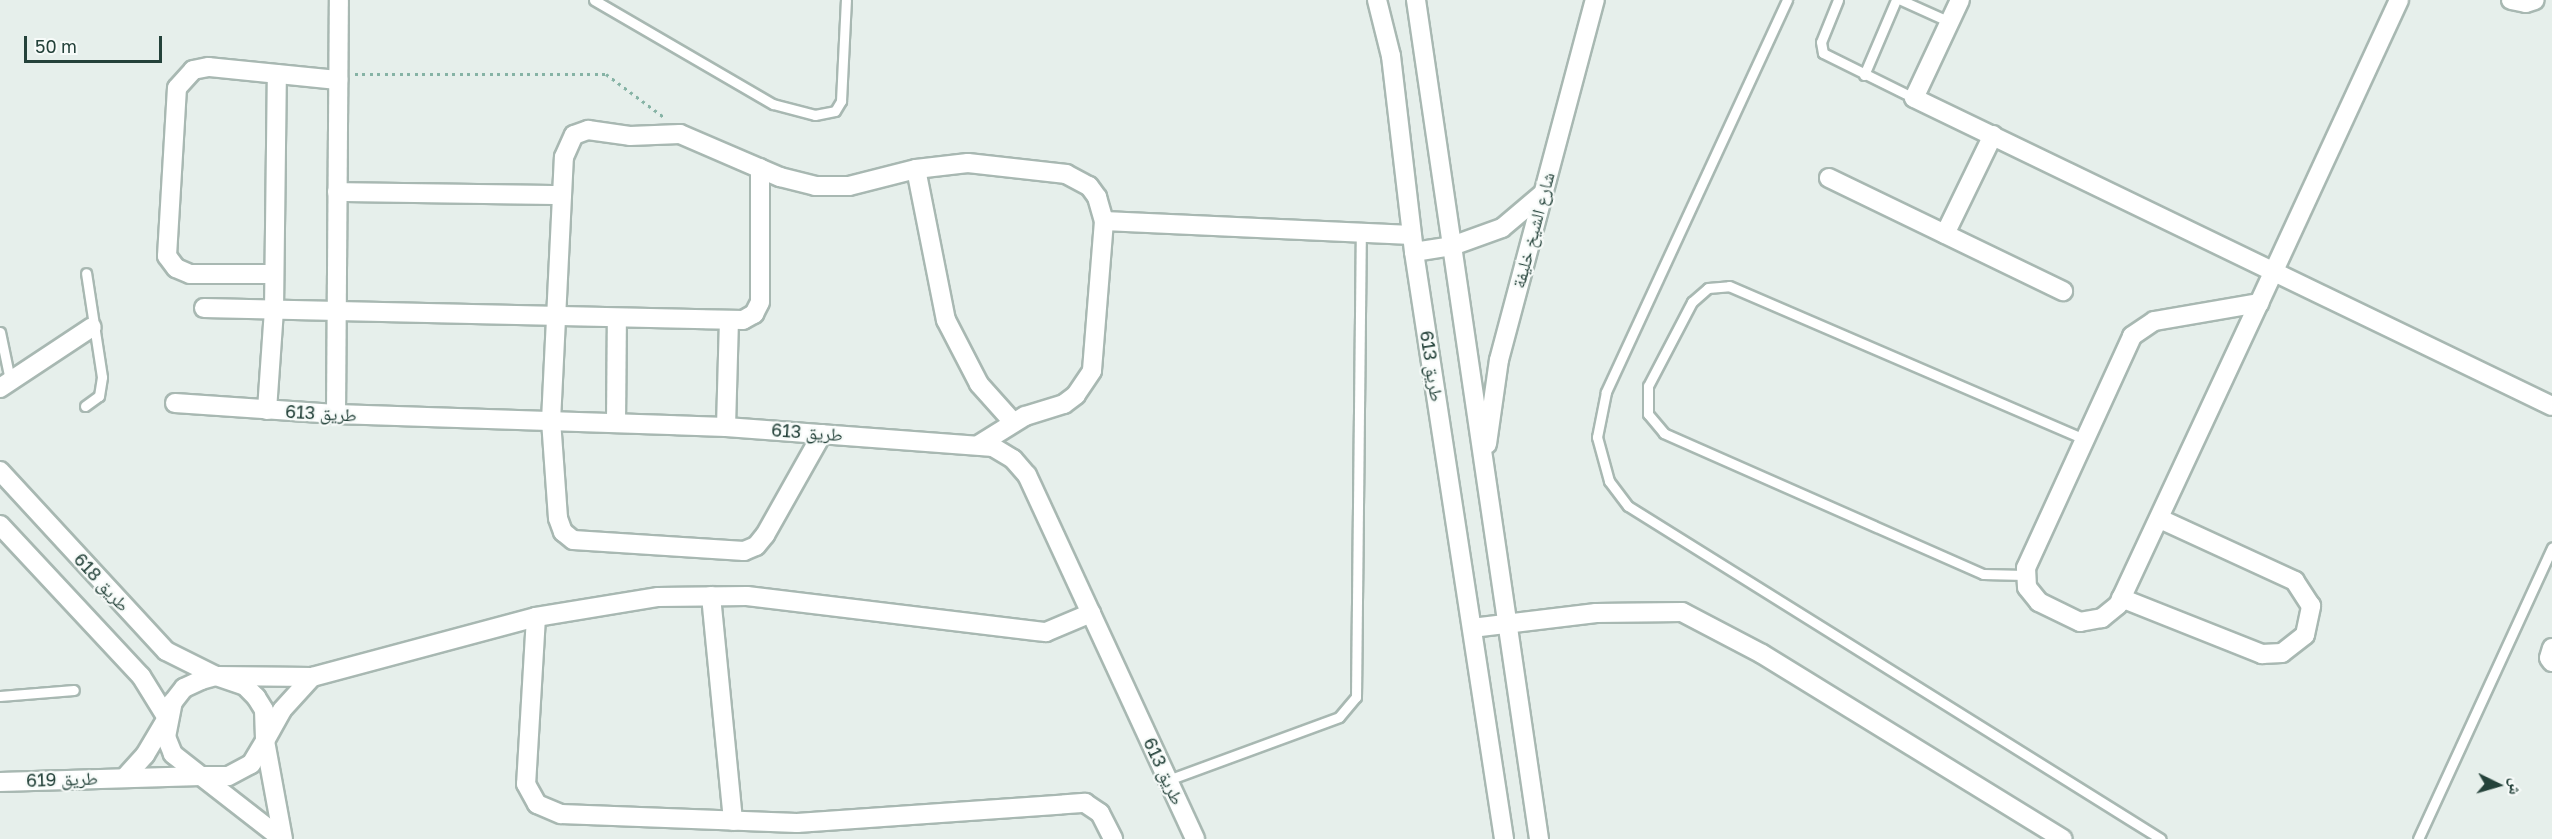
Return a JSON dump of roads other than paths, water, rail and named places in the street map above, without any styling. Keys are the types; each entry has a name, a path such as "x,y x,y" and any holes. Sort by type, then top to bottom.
{"street":[{"path":"336,414 339,0"},
{"name":"طريق 613","path":"1377,0 1391,56 1413,243 1504,839"},
{"name":"طريق 613","path":"1416,0 1539,839"},
{"name":"شارع الشيخ خليفة","path":"1484,463 1499,360 1595,0"},
{"path":"1960,0 1914,98 2552,406"},
{"path":"2259,303 2154,321 2137,330 2128,342 2025,575 2027,587 2035,598 2070,619 2102,618 2111,613 2121,598 2160,519 2399,0"},
{"path":"2511,0 2535,0"},
{"path":"274,274 182,272 171,262 166,242 174,96 181,81 201,68 338,77"},
{"path":"267,410 274,310 277,74"},
{"path":"822,434 765,535 756,546 744,551 573,540 563,532 558,518 551,421 554,316 565,149 580,131 595,130 630,136 669,133 694,138 797,182 833,187 864,183 916,169 991,163 1066,174 1089,186 1099,202 1104,221 1092,371 1076,395 1064,404 1013,422 980,444"},
{"path":"1945,234 1992,135"},
{"path":"204,308 729,321 749,318 760,302 760,168"},
{"path":"916,169 946,320 979,384 1013,422"},
{"path":"1828,178 2063,291"},
{"path":"337,192 562,195"},
{"path":"1104,221 1361,232 1413,243 1452,246 1502,228 1543,194"},
{"path":"616,423 617,318"},
{"path":"726,427 729,321"},
{"path":"5,384 92,327"},
{"name":"طريق 613","path":"175,403 336,414 726,427 980,444 1004,453 1028,475 1195,839"},
{"name":"طريق 618","path":"0,471 166,651 216,676"},
{"path":"2121,598 2262,654 2282,653 2306,635 2311,606 2295,581 2160,519"},
{"name":"طريق 618","path":"0,525 141,676 167,718"},
{"path":"711,596 733,821"},
{"path":"125,777 145,755 184,688 216,676 312,677 536,617 658,597 711,596 747,596 1046,632 1091,613"},
{"path":"1472,628 1596,613 1682,612 1761,654 2063,839"},
{"path":"536,617 526,784 537,804 561,814 797,824 1085,803 1100,813 1113,839"},
{"path":"2552,648 2549,658 2552,662"},
{"path":"216,676 246,686 264,710 265,741 283,839"},
{"path":"201,776 228,776 240,772 251,764 282,710 312,677"},
{"path":"167,718 166,737 173,754 283,839"},
{"name":"طريق 619","path":"0,782 201,776"}],"lane":[{"path":"594,0 773,104 815,115 835,111 841,101 846,0"},
{"path":"1787,0 1604,399 1598,437 1606,474 1628,506 2161,839"},
{"path":"1838,0 1821,48 1827,58 1914,98"},
{"path":"1864,75 1896,0"},
{"path":"1901,0 1950,22"},
{"path":"1168,780 1339,717 1356,697 1361,232"},
{"path":"85,406 101,393 100,352 92,327 86,273"},
{"path":"2025,575 1983,574 1664,433 1647,414 1648,386 1692,302 1708,288 1729,286 2084,439"},
{"path":"0,332 5,384"},
{"path":"2418,839 2552,547"},
{"path":"0,696 74,690"}]}
